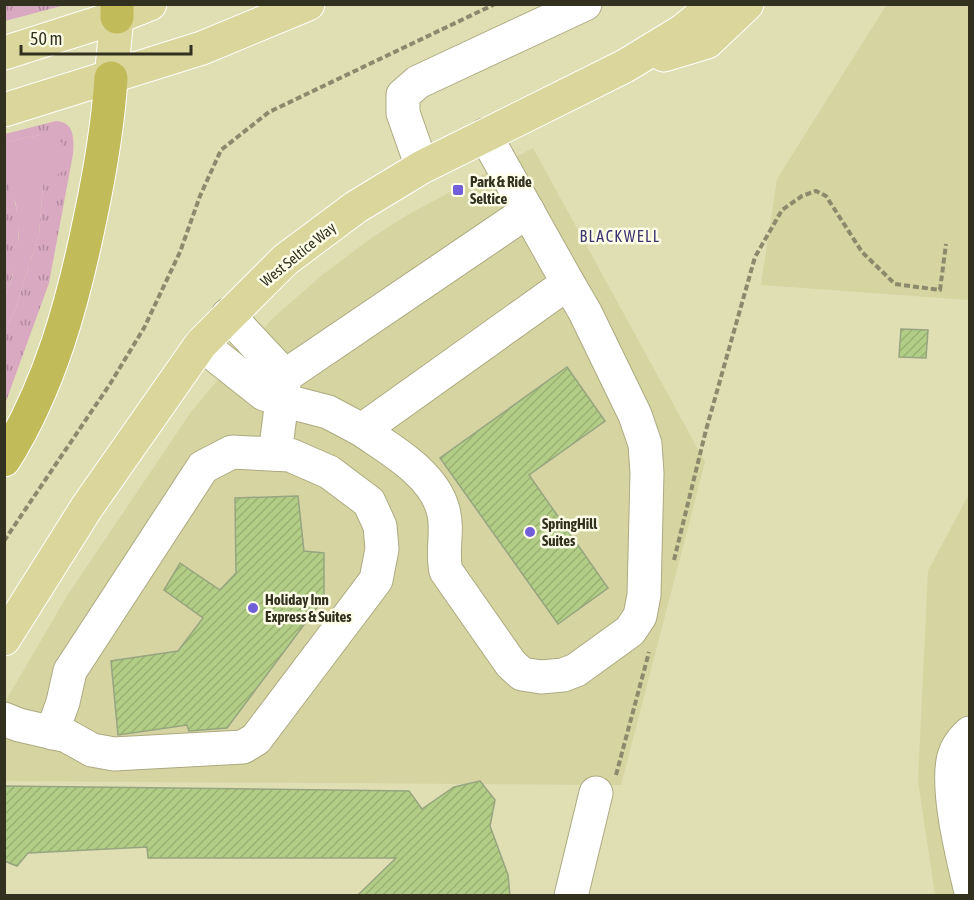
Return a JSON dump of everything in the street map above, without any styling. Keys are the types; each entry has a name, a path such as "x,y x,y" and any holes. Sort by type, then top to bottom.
{"highway":[{"path":"4,460 13,447 47,375 76,286 109,116 111,78"}],"main road":[{"path":"4,52 117,11 150,4"},
{"path":"625,66 678,4"},
{"name":"West Seltice Way","path":"4,639 87,507 201,344 285,260 356,207 422,166 625,66 684,30 715,4"},
{"path":"625,66 707,42 747,4"},
{"path":"4,110 202,48 305,6"},
{"path":"111,78 117,11"}],"lane":[{"path":"422,166 403,113 403,95 418,82 585,4"},
{"path":"228,315 284,388 362,430 411,464 431,487 443,510 445,537 443,558 446,571 511,664 522,674 542,677 563,675 576,670 630,632 640,616 644,595 647,473 645,444 635,415 585,312 485,135"},
{"path":"201,344 264,394 284,388 528,211"},
{"path":"362,430 568,283"},
{"path":"276,454 284,388"},
{"path":"4,719 19,725 52,733 67,736 92,750 114,754 243,747 256,739 376,580 382,549 380,526 369,502 329,472 290,455 232,452 203,467 70,671 63,702 52,733"},
{"path":"969,733 958,746 953,761 953,779 957,827 969,888"},
{"path":"571,896 605,787"}],"path":[{"path":"4,541 110,384 144,328 180,252 200,196 221,150 269,112 495,4"},
{"path":"672,570 706,430 755,257 782,210 802,196 816,191 826,196 862,252 895,284 940,290 946,244"},
{"path":"605,787 651,648"}],"shaded area":[{"path":"887,4 969,5 969,300 761,285 777,179"},
{"path":"533,148 705,462 621,785 5,781 5,702 67,596 191,412 211,388 273,318 321,276 370,239 409,214"},
{"path":"969,494 970,890 953,895 935,895 918,781 928,571"}],"green space":[{"path":"5,4 65,4 65,5 5,21"},
{"path":"56,121 70,128 73,138 73,154 49,283 5,404 5,329 15,310 39,234 43,185 40,135 5,142 5,134"},
{"path":"40,135 56,137 62,143 63,171 43,185 39,234 15,310 5,329 5,298 12,278 19,237 16,204 5,177 5,142"},
{"path":"5,177 16,207 18,237 14,268 5,298"}],"building":[{"path":"901,329 928,330 926,358 899,357"},
{"name":"SpringHill Suites","path":"567,367 605,421 529,475 608,588 558,624 440,458"},
{"name":"Holiday Inn Express & Suites","path":"298,496 304,551 324,553 324,598 227,728 189,731 187,725 118,735 111,661 178,651 203,618 164,590 180,563 220,590 236,573 235,498"},
{"path":"480,781 495,800 490,826 508,875 510,896 357,896 396,858 148,858 147,847 28,853 17,866 4,861 4,786 409,791 422,809 454,787"}],"place":[{"name":"Park & Ride Seltice","path":"458,190"},
{"name":"SpringHill Suites","path":"530,532"},
{"name":"Holiday Inn Express & Suites","path":"253,608"}],"district":[{"name":"BLACKWELL","path":"620,236"}]}
